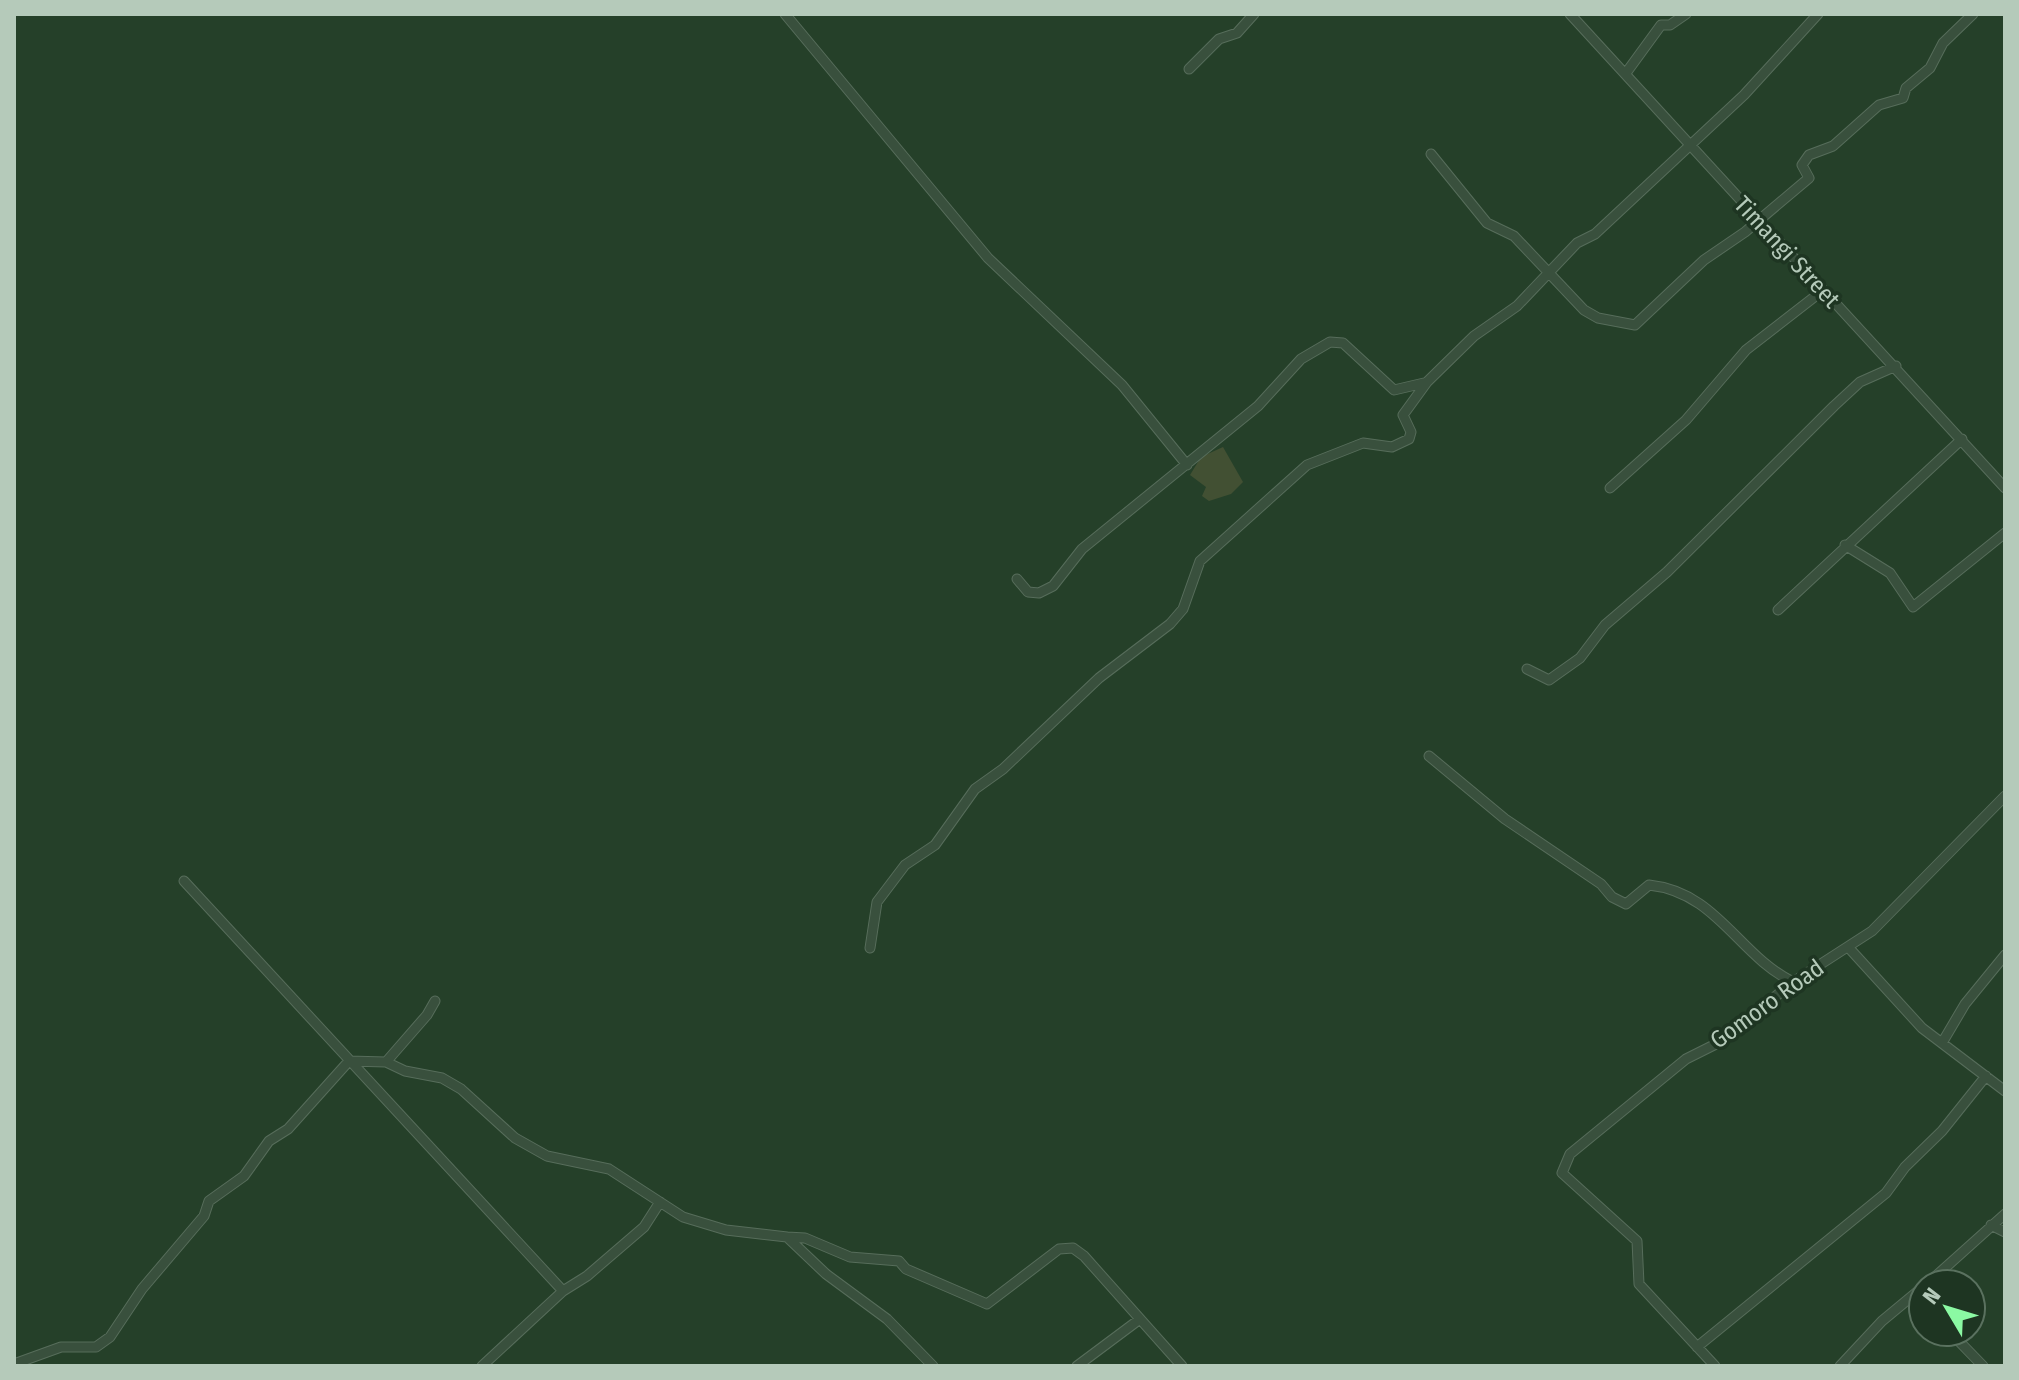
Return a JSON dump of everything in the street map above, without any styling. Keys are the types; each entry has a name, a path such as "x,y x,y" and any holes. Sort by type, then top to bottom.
{"street":[{"path":"785,14 988,258 1122,385 1187,465"},
{"path":"1189,69 1219,39 1237,33 1254,14"},
{"name":"Timangi Street","path":"1570,14 1626,73 1688,147 1896,366 1983,467 2005,488"},
{"path":"1626,73 1661,25 1670,25 1686,14"},
{"path":"870,948 877,902 911,858 935,845 975,789 1003,769 1099,678 1170,624 1183,609 1200,561 1307,465 1363,443 1392,447 1409,439 1411,432 1403,415 1427,382 1485,326 1517,306 1577,243 1595,234 1744,95 1818,14"},
{"path":"1431,154 1487,223 1514,236 1584,310 1598,318 1635,325 1704,260 1809,178 1802,165 1809,155 1833,146 1879,105 1903,98 1906,88 1930,68 1943,43 1973,14"},
{"path":"1610,488 1686,420 1746,350 1822,291"},
{"path":"1017,579 1028,592 1039,593 1053,586 1082,549 1258,406 1301,359 1330,342 1343,343 1394,390 1427,382"},
{"path":"1527,669 1549,680 1580,658 1605,625 1667,572 1842,398 1860,382 1896,366"},
{"path":"1778,610 1841,555 1845,545 1912,489 1962,439"},
{"path":"1845,545 1890,573 1913,607 2005,533"},
{"path":"1429,756 1505,819 1601,884 1612,897 1626,904 1649,885 1667,887 1716,912 1773,972 1793,982"},
{"name":"Gomoro Road","path":"1697,1347 1639,1284 1637,1241 1562,1173 1570,1154 1686,1059 1720,1042 1793,982 1872,931 2005,796"},
{"path":"184,881 563,1291"},
{"path":"1849,948 1882,987 1942,1043 2005,1091"},
{"path":"1942,1043 1965,1004 2005,955"},
{"path":"386,1062 427,1015 435,1001"},
{"path":"14,1364 61,1347 96,1347 110,1337 142,1289 204,1216 209,1201 244,1176 269,1141 288,1129 349,1061 386,1062 405,1071 442,1078 461,1089 515,1138 547,1156 609,1169 683,1217 726,1230 805,1238 850,1257 899,1261 906,1269 987,1304 1059,1249 1073,1248 1084,1256 1182,1366"},
{"path":"1715,1366 1697,1347 1886,1193 1905,1167 1942,1131 1986,1076"},
{"path":"483,1366 563,1291 587,1276 644,1227 660,1202"},
{"path":"1946,1268 2005,1214"},
{"path":"1991,1225 2005,1232"},
{"path":"787,1237 826,1274 887,1319 933,1366"},
{"path":"1840,1366 1882,1321 1907,1302"},
{"path":"1077,1366 1140,1319"},
{"path":"1966,1348 1983,1366"}],"green space":[{"path":"1223,447 1243,482 1231,494 1209,501 1202,496 1206,487 1190,475 1201,457"}]}
